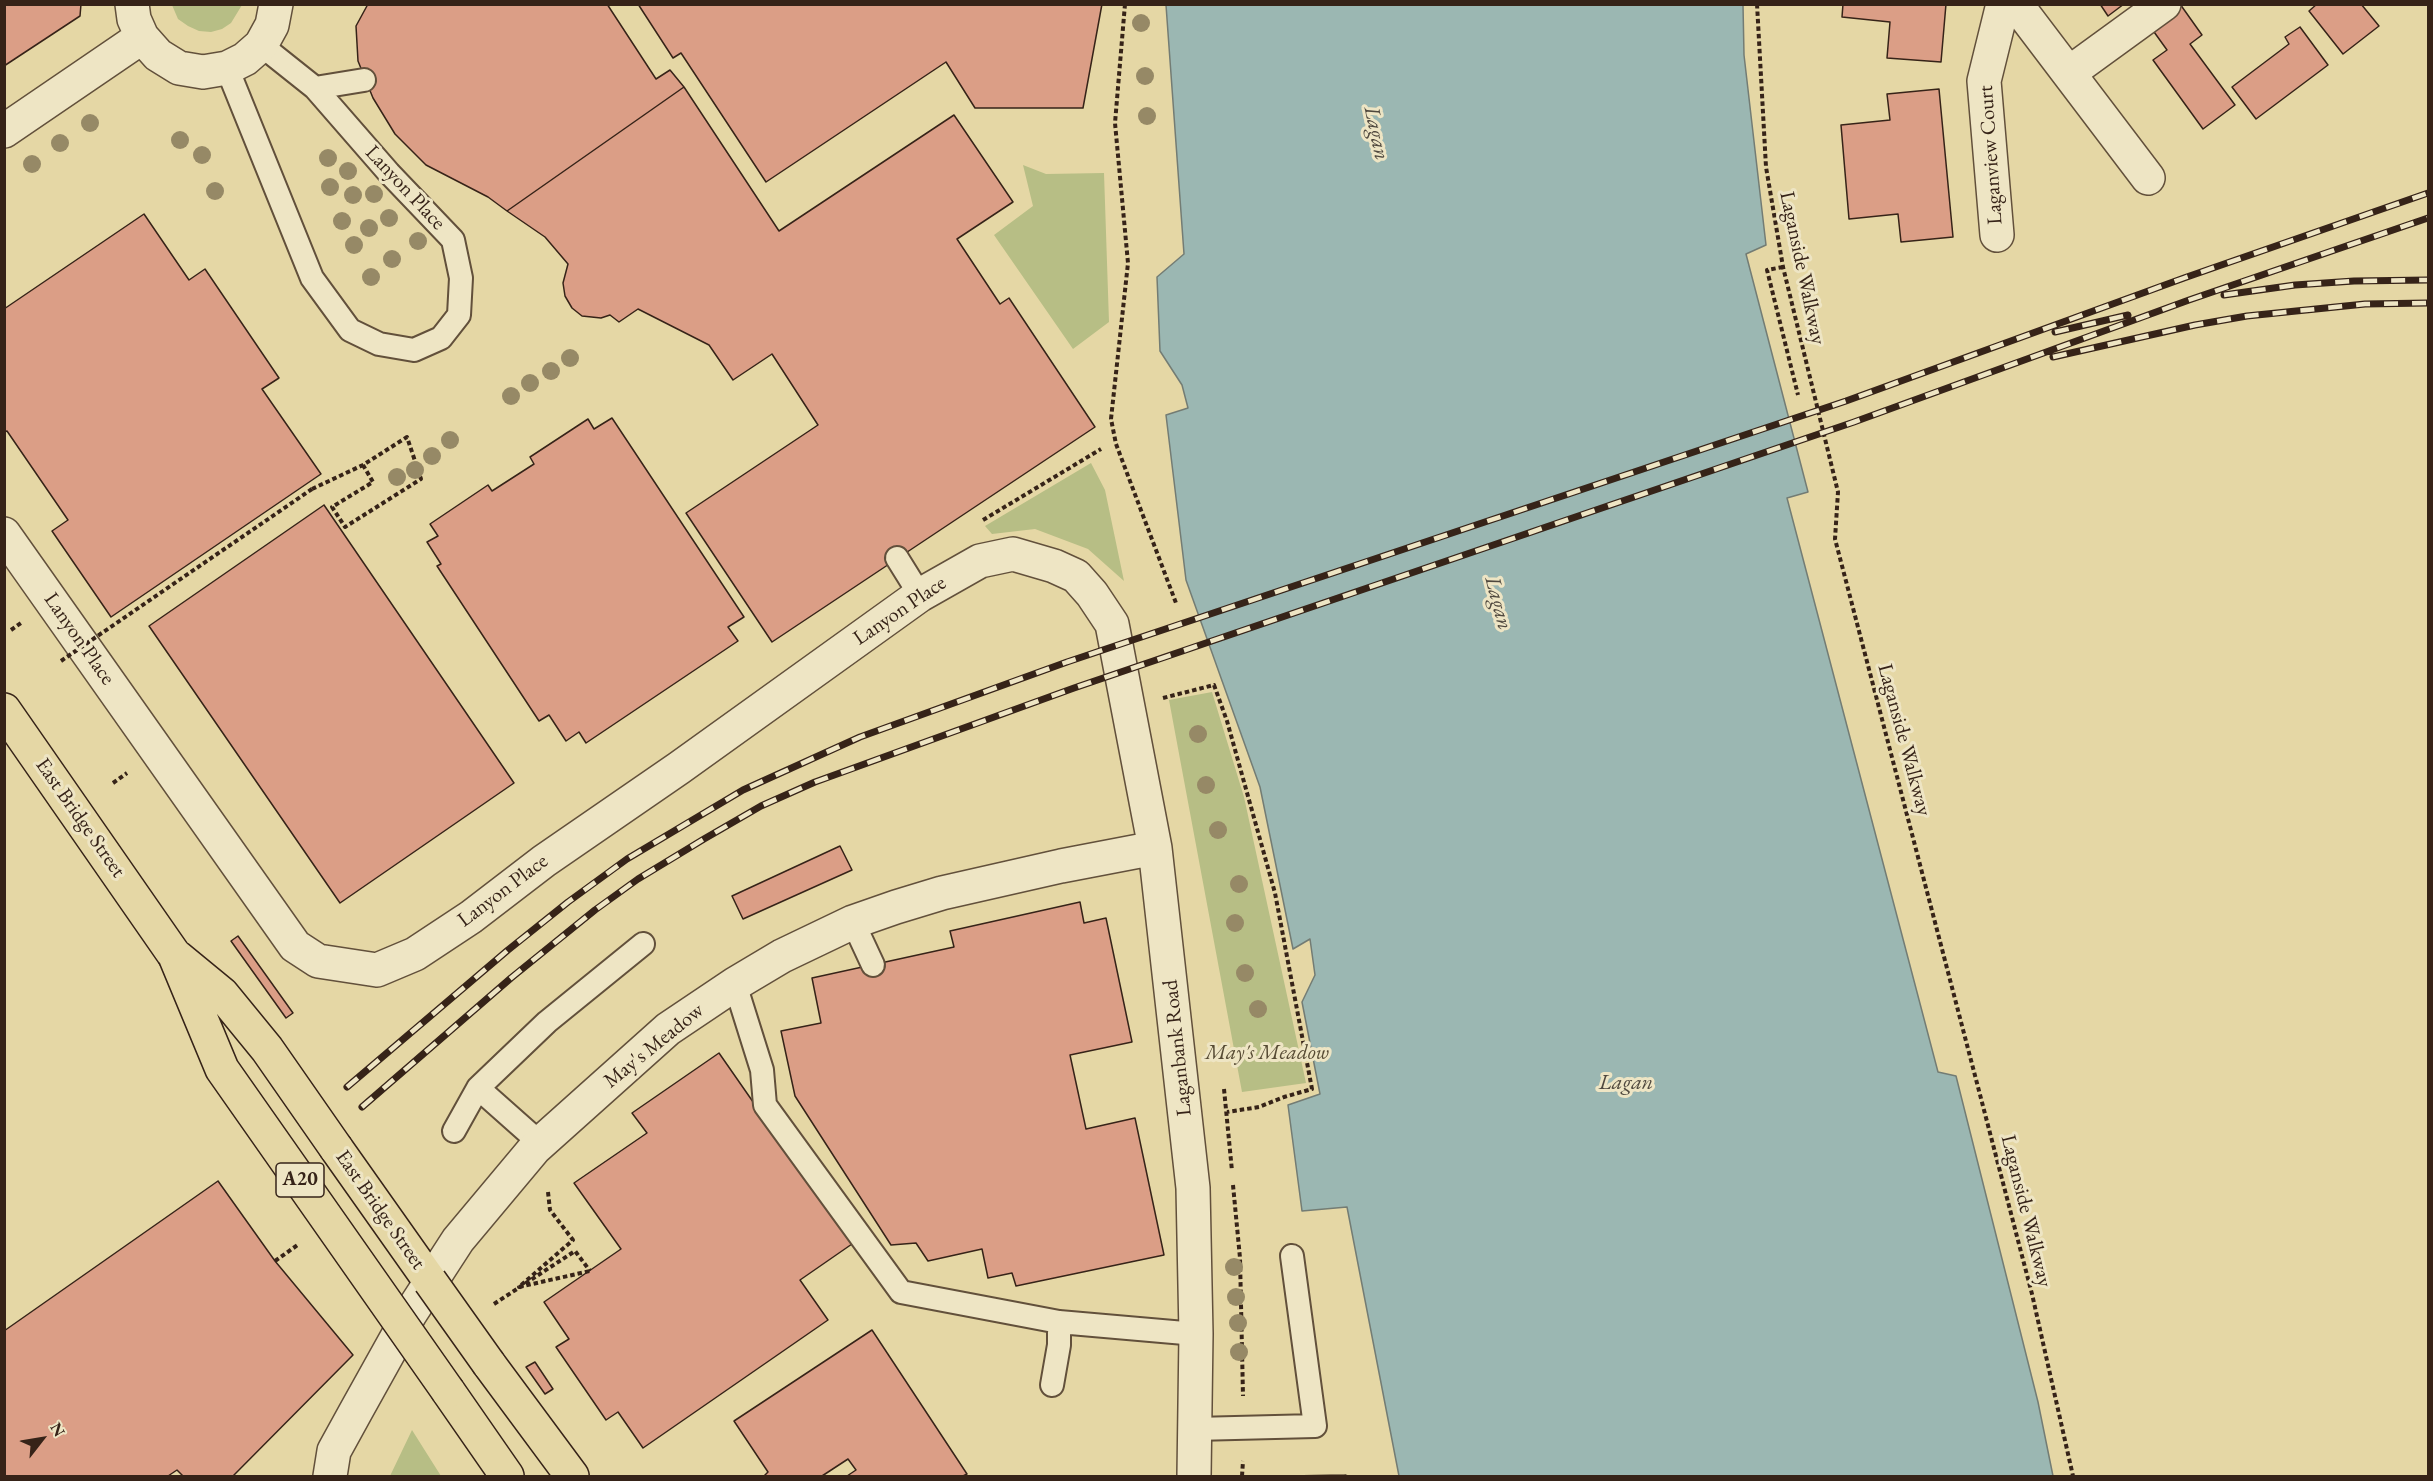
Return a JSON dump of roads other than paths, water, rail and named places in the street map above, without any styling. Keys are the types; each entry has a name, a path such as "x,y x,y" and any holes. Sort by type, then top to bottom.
{"main road":[{"name":"East Bridge Street","path":"4,710 175,956 222,1070 507,1476"},
{"name":"East Bridge Street","path":"175,956 222,994 267,1049 489,1364 572,1476"}],"street":[{"path":"132,4 134,19 142,37 158,56 179,68 203,72 227,68 245,59 261,45 272,25 276,4"},
{"name":"Laganview Court","path":"1997,235 1984,81 2002,4"},
{"path":"2016,4 2148,178"},
{"path":"2068,73 2164,4"},
{"path":"4,131 142,37"},
{"name":"Lanyon Place","path":"4,534 295,946 318,961 377,970 415,954 471,917 544,861 679,768 920,595 980,561 1012,554 1054,566 1076,576 1092,594 1112,624"},
{"name":"Laganbank Road","path":"1112,624 1155,848 1193,1188 1196,1334 1194,1476"},
{"name":"May's Meadow","path":"330,1476 334,1451 410,1314 458,1240 538,1146 668,1029 782,956 853,922 942,893 1050,868 1155,848"}],"lane":[{"name":"Lanyon Place","path":"227,68 312,278 350,330 379,344 414,350 441,338 459,315 462,278 453,240 389,173 315,88 261,45"},
{"path":"315,88 364,80"},
{"path":"897,558 920,595"},
{"path":"853,922 873,965"},
{"path":"454,1131 478,1088 547,1022 643,944"},
{"path":"735,984 762,1070 765,1105 901,1292 1059,1322 1196,1334"},
{"path":"478,1088 538,1146"},
{"path":"1195,1429 1315,1426 1292,1256"},
{"path":"1052,1385 1059,1345 1059,1322"}],"water":[{"name":"Lagan","path":"1166,5 1743,5 1744,55 1766,245 1746,254 1808,492 1787,498 1938,1072 1956,1076 2038,1402 2053,1476 1399,1476 1347,1207 1302,1211 1288,1105 1320,1094 1302,1002 1315,975 1310,939 1293,949 1260,787 1186,580 1166,415 1188,408 1182,385 1160,351 1157,277 1184,254"}],"railway":[{"path":"347,1087 508,950 627,859 743,790 860,737 1067,662 1846,401 2184,278 2428,193"},
{"path":"362,1107 511,978 595,910 638,879 761,806 815,782 1074,688 1854,422 2189,300 2428,218"},
{"path":"2224,295 2295,285 2428,280"},
{"path":"2053,357 2195,325 2247,316 2365,304 2428,303"},
{"path":"2055,332 2128,315"}]}
